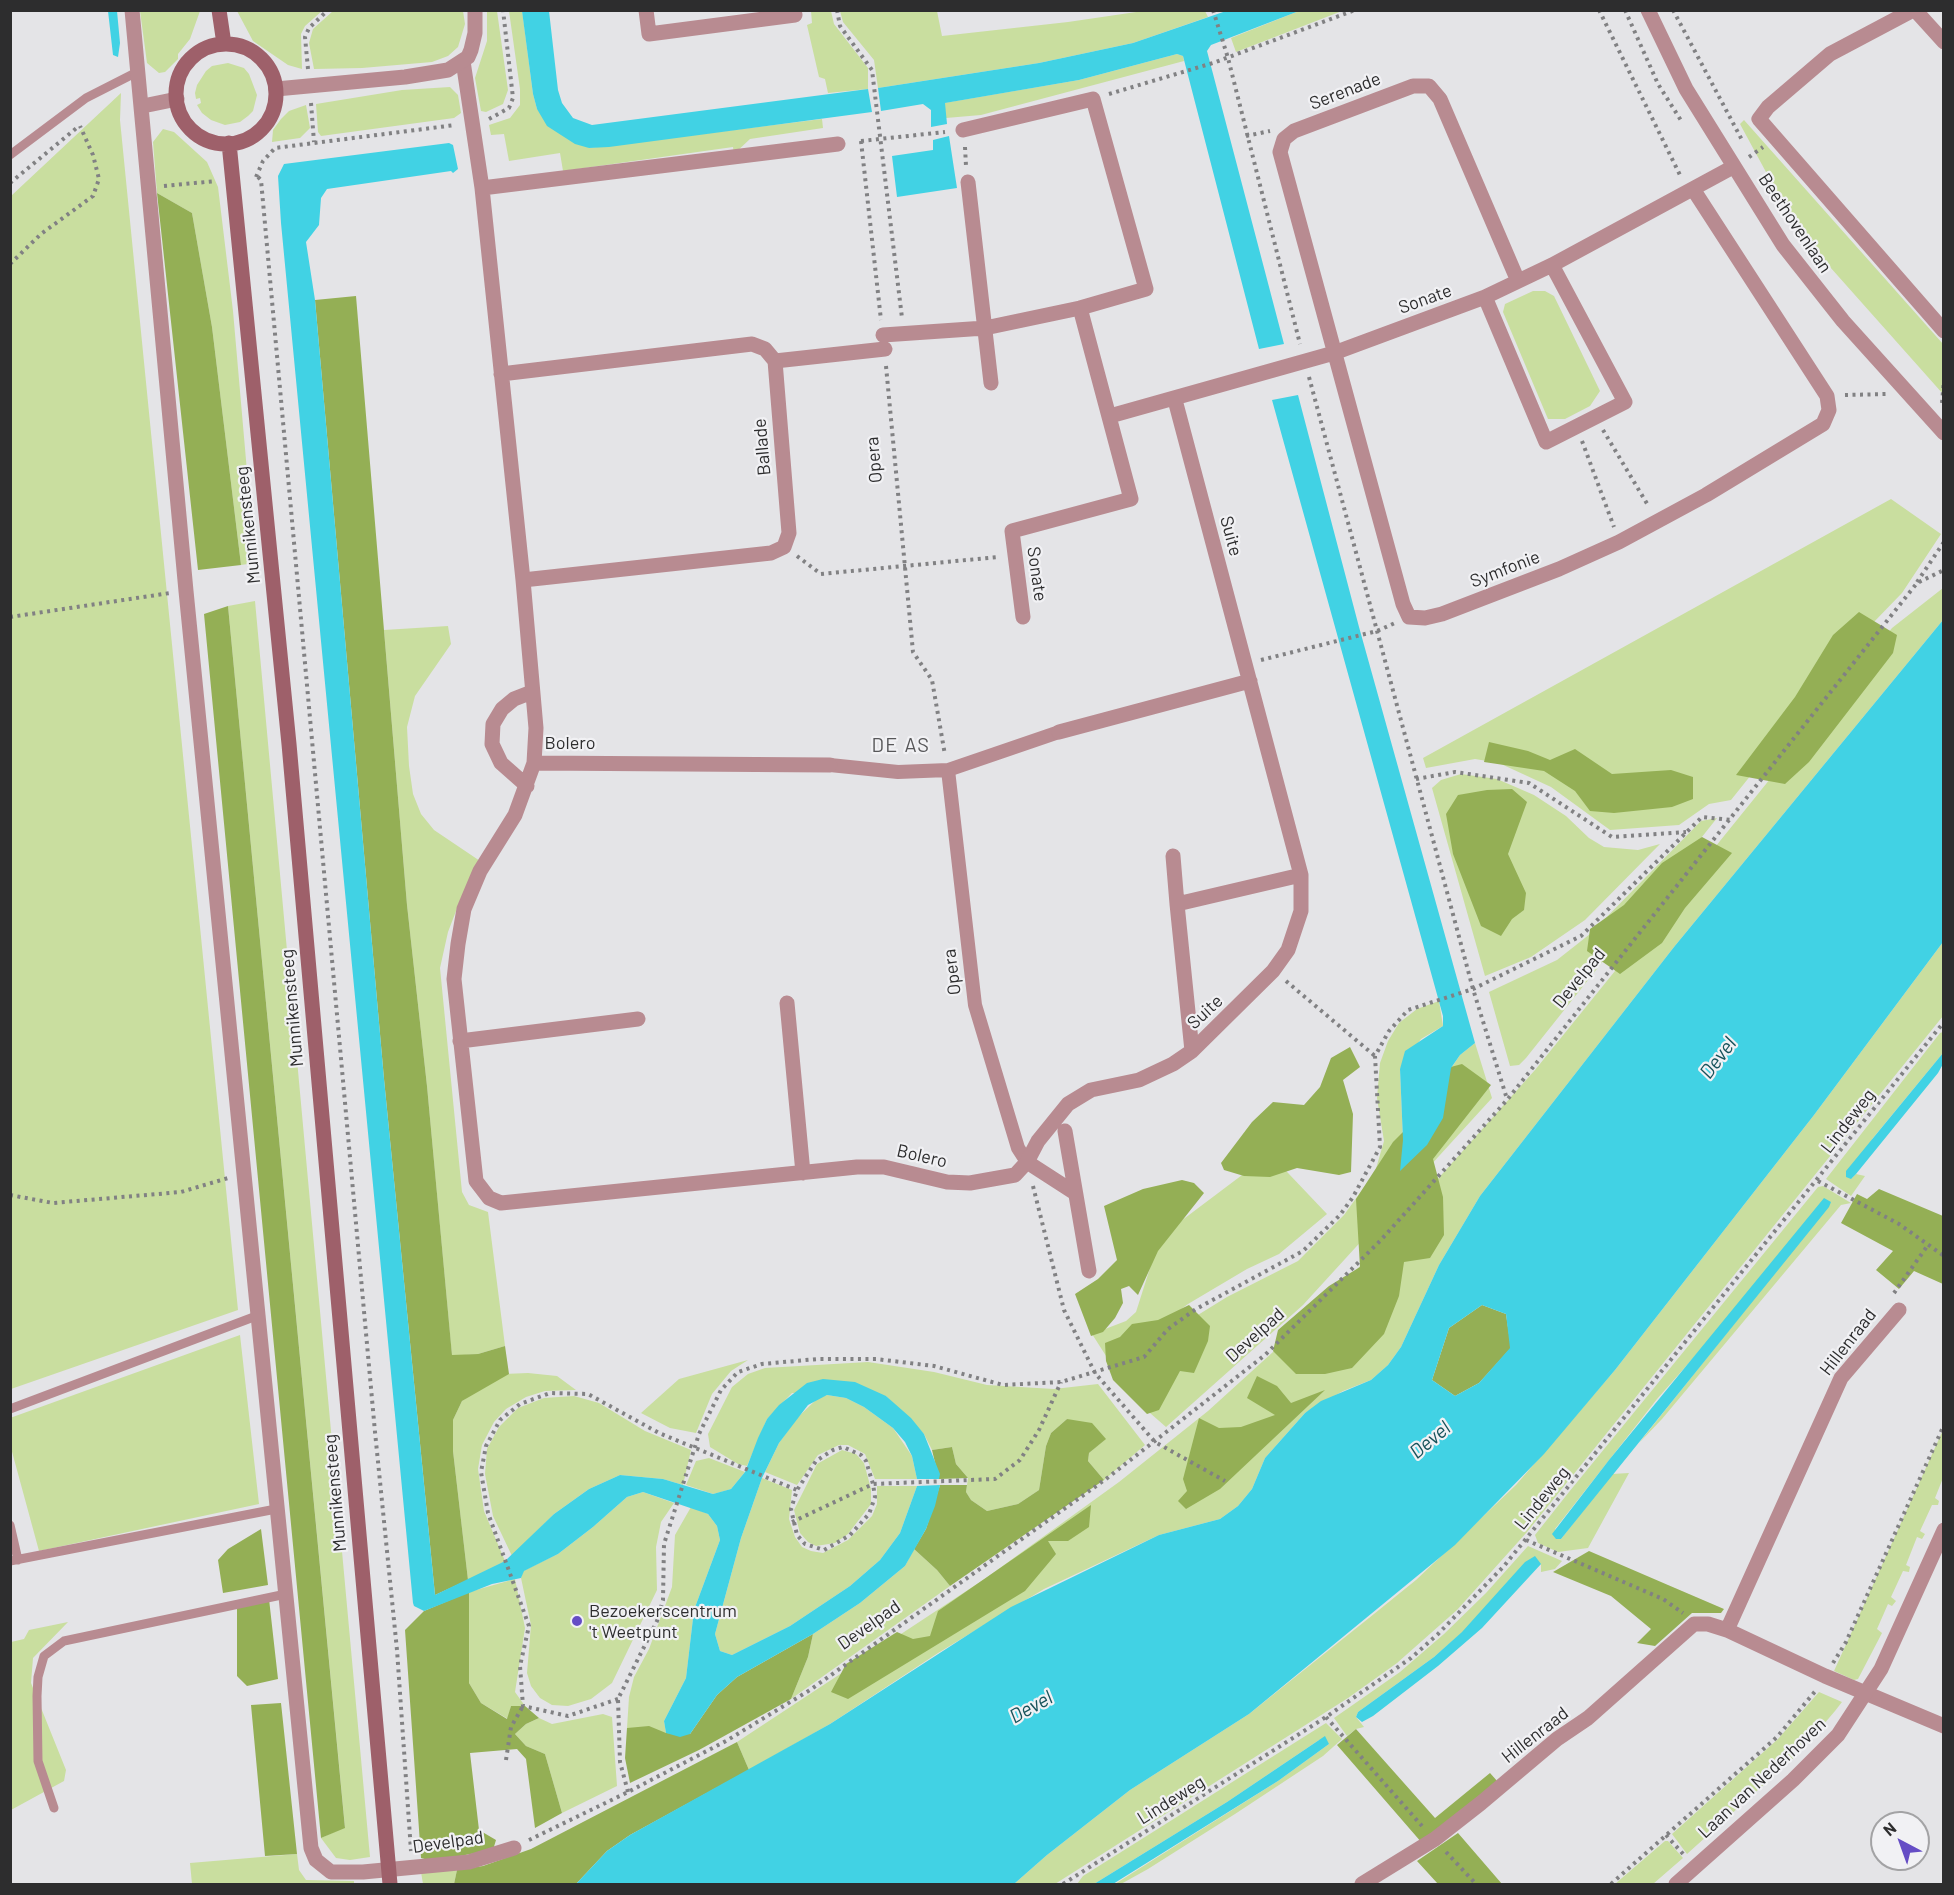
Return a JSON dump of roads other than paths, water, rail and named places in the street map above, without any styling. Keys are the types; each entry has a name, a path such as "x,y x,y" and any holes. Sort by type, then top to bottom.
{"main road":[{"path":"219,10 224,44"},
{"path":"224,44 246,48 265,61 273,74 276,89 275,105 264,126 245,140 229,143 205,139 194,132 186,123 177,99 180,76 185,66 202,50 224,44"},
{"name":"Munnikensteeg","path":"229,143 289,744 389,1878"}],"street":[{"path":"132,10 143,106 186,591 246,1173 276,1509 311,1848 316,1860 331,1872 389,1878"},
{"path":"276,89 438,73 463,61 474,42 475,10"},
{"path":"646,10 649,34 795,15 794,10"},
{"name":"Beethovenlaan","path":"1648,10 1686,89 1733,167 1797,265 1944,433"},
{"path":"1894,14 1914,10 1944,42"},
{"name":"Beethovenlaan","path":"1894,14 1830,54 1768,107 1759,119 1944,331"},
{"path":"463,61 482,188 523,580 536,728 534,763"},
{"name":"Serenade","path":"1334,353 1280,152 1284,139 1294,131 1413,86 1429,86 1440,99 1518,281"},
{"path":"143,106 177,99"},
{"path":"501,374 752,344 765,349 774,361 884,342 904,333 985,328 1080,308 1146,289 1093,99 963,130"},
{"path":"482,188 838,144"},
{"name":"Sonate","path":"1110,416 1175,400 1334,353 1485,297 1552,266 1733,167"},
{"path":"968,182 991,383"},
{"name":"Symfonie","path":"1334,353 1402,604 1409,617 1425,618 1442,614 1559,569 1619,542 1658,523 1823,424 1829,410 1827,396 1693,189"},
{"path":"1485,297 1546,442 1625,402 1552,266"},
{"name":"Sonate","path":"1023,616 1012,531 1131,499 1080,308"},
{"name":"Ballade","path":"523,580 771,553 784,547 789,533 774,361"},
{"name":"Suite","path":"1027,1162 1038,1141 1068,1104 1091,1090 1139,1080 1173,1064 1192,1051 1273,971 1288,950 1301,911 1301,875 1175,400"},
{"path":"830,765 898,772 948,770 1059,732 1250,681"},
{"path":"527,786 501,763 492,744 493,724 502,709 514,699 532,692"},
{"name":"Bolero","path":"830,765 534,763 515,815 480,871 464,909 454,979 476,1181 489,1198 501,1203 884,1167 947,1182 970,1183 1015,1175 1027,1162"},
{"name":"Opera","path":"948,770 975,1005 1018,1148 1027,1162"},
{"name":"Suite","path":"1173,856 1192,1051"},
{"path":"1177,904 1301,875"},
{"path":"788,1003 803,1173"},
{"path":"460,1041 638,1018"},
{"path":"1065,1131 1089,1271"},
{"path":"1027,1162 1075,1193"},
{"name":"Hillenraad","path":"1362,1884 1435,1839 1557,1739 1588,1718 1694,1624 1708,1624 1727,1630 1841,1378 1899,1310"},
{"name":"Laan van Nederhoven","path":"1676,1884 1818,1756 1838,1735 1866,1694 1894,1642 1944,1530"},
{"path":"1727,1630 1866,1694 1944,1726"},
{"name":"Develpad","path":"389,1878 412,1867 479,1861 514,1848"}],"lane":[{"path":"10,155 86,98 139,71"},
{"path":"10,1409 259,1315"},
{"path":"10,1525 14,1560 276,1509"},
{"path":"54,1808 38,1761 38,1677 44,1656 64,1641 286,1594"}],"water":[{"path":"1229,10 1299,11 1211,45 1207,51 1284,344 1259,349 1183,56 1177,54 1079,80 945,103 947,124 931,127 931,110 923,104 881,111 878,88 1039,63 1133,43"},
{"path":"108,11 117,11 120,43 118,57 113,55"},
{"path":"522,11 549,11 558,90 562,103 573,118 592,125 868,89 872,112 609,147 589,148 575,144 547,126 537,109"},
{"path":"949,136 957,188 897,197 892,156 933,150 933,140"},
{"path":"449,143 453,145 458,169 453,173 451,171 327,189 321,198 319,225 306,242 315,300 384,1079 435,1595 505,1561 554,1514 589,1489 620,1475 663,1479 713,1494 731,1489 745,1472 767,1419 779,1405 807,1383 823,1379 855,1382 886,1396 911,1418 924,1434 940,1474 939,1479 917,1479 912,1456 905,1442 893,1428 864,1407 846,1398 827,1395 808,1405 779,1443 762,1478 741,1538 715,1634 720,1651 732,1655 790,1626 850,1586 880,1560 900,1533 917,1486 940,1485 935,1506 926,1529 905,1566 860,1603 813,1634 737,1677 717,1695 690,1734 680,1737 666,1733 664,1721 686,1678 694,1610 720,1540 717,1526 708,1514 643,1492 627,1497 558,1554 524,1571 521,1578 492,1584 424,1611 414,1606 413,1603 278,176 284,164"},
{"path":"1298,395 1359,627 1475,1043 1460,1055 1451,1068 1443,1118 1427,1145 1400,1171 1403,1140 1400,1069 1405,1051 1443,1026 1443,1016 1272,400"},
{"name":"Devel","path":"1943,620 1943,942 1814,1115 1615,1370 1544,1454 1455,1545 1249,1714 1130,1790 1014,1884 576,1884 607,1851 630,1835 830,1724 1011,1607 1159,1535 1220,1519 1238,1506 1252,1489 1265,1458 1305,1413 1321,1401 1371,1380 1388,1365 1401,1347 1439,1265 1480,1196 1674,947","holes":["1482,1305 1506,1314 1510,1348 1479,1383 1455,1396 1432,1380 1449,1328"]},
{"path":"1943,1053 1943,1064 1938,1073 1856,1174 1851,1179 1846,1177 1846,1171"},
{"path":"1824,1198 1831,1202 1829,1207 1561,1539 1556,1539 1552,1534 1609,1460"},
{"path":"1535,1556 1541,1564 1482,1628 1438,1666 1373,1716 1362,1722 1356,1717 1358,1712 1434,1657 1462,1632 1525,1562"},
{"path":"1325,1736 1329,1744 1278,1781 1113,1884 1094,1884 1227,1802"}],"place":[{"name":"Bezoekerscentrum 't Weetpunt","path":"577,1621"}],"district":[{"name":"DE AS","path":"901,745"}]}
